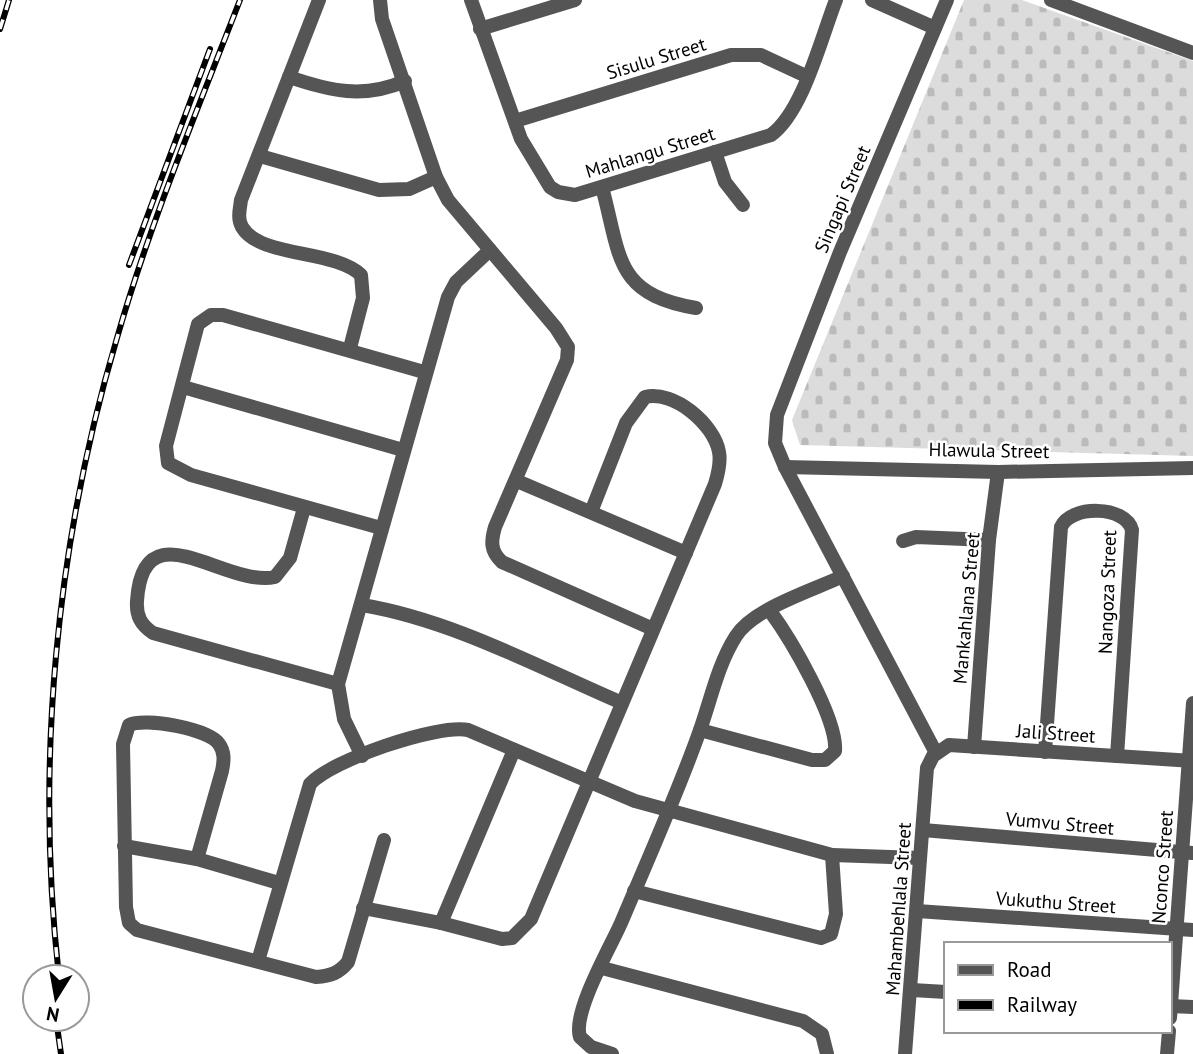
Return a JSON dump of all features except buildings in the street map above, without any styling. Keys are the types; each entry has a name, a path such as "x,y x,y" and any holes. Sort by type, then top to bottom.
{"street":[{"path":"319,0 241,200 240,223 253,237 268,244 348,265 361,275 363,298 349,348"},
{"path":"380,0 382,19 436,177 455,209 556,328 568,347 567,360 492,536 491,545 498,558 653,629"},
{"name":"Mahlangu Street","path":"471,0 526,149 550,187 558,192 575,195 771,135 781,128 806,76 836,0"},
{"path":"480,29 575,0"},
{"path":"872,0 935,27"},
{"name":"Singapi Street","path":"785,467 775,443 777,415 840,252 947,0"},
{"path":"1051,0 1084,6 1193,52"},
{"name":"Sisulu Street","path":"515,121 731,55 761,55 806,76"},
{"path":"289,77 350,93 369,93 405,81"},
{"path":"715,152 725,182 743,205"},
{"path":"260,156 379,190 409,189 436,177"},
{"path":"603,187 622,260 632,281 661,300 696,308"},
{"path":"362,756 344,719 338,684 362,605 424,372 452,288 490,250"},
{"path":"381,528 183,472 168,463 166,446 198,324 211,314 241,319 349,348 424,372"},
{"path":"183,387 403,450"},
{"path":"363,908 441,923 502,939 512,938 522,931 536,907 715,484 719,452 704,423 669,400 652,395 638,403 626,423 590,512"},
{"path":"785,467 936,753"},
{"name":"Hlawula Street","path":"785,467 998,472 1193,468"},
{"name":"Mankahlana Street","path":"974,747 989,540 998,472"},
{"path":"517,481 686,553"},
{"path":"304,508 289,558 275,577 266,579 245,575 174,554 157,555 146,566 136,609 144,627 153,633 338,684"},
{"name":"Nangoza Street","path":"1045,752 1061,527 1067,518 1076,513 1118,514 1128,520 1132,530 1117,756"},
{"path":"903,541 916,537 989,540"},
{"path":"611,1054 591,1047 578,1032 582,1010 634,891 700,730 710,693 737,634 771,611 843,576"},
{"path":"362,605 391,610 448,629 622,702"},
{"path":"700,730 812,760 825,760 835,751 836,740 832,726 807,674 771,611"},
{"name":"Nconco Street","path":"1172,996 1177,929 1188,853 1193,703"},
{"path":"197,859 224,756 219,743 207,735 151,721 138,721 125,730 126,907 132,927 316,977 340,972 348,962 384,840"},
{"path":"258,961 310,784 329,769 429,732 455,728 666,811 832,855 920,858"},
{"name":"Jali Street","path":"936,753 948,746 1191,761"},
{"path":"441,923 514,750"},
{"name":"Mahambehlala Street","path":"905,1054 927,768 936,753"},
{"name":"Vumvu Street","path":"923,830 1188,853"},
{"path":"124,846 197,859 279,883"},
{"path":"634,891 803,936 826,937 831,934 836,914 832,855"},
{"name":"Vukuthu Street","path":"917,911 1193,930"},
{"path":"602,968 803,1021 822,1034 827,1054"},
{"path":"912,990 944,992"},
{"path":"1172,1010 1193,1007"},
{"path":"1167,1054 1169,1033"}],"green space":[{"path":"964,0 1022,0 1193,61 1193,456 800,445 792,420"}],"railway":[{"path":"0,29 9,0"},
{"path":"58,963 49,816 51,735 56,655 79,494 96,416 144,252 240,0"},
{"path":"129,265 210,49"},
{"path":"58,1033 61,1054"}]}
